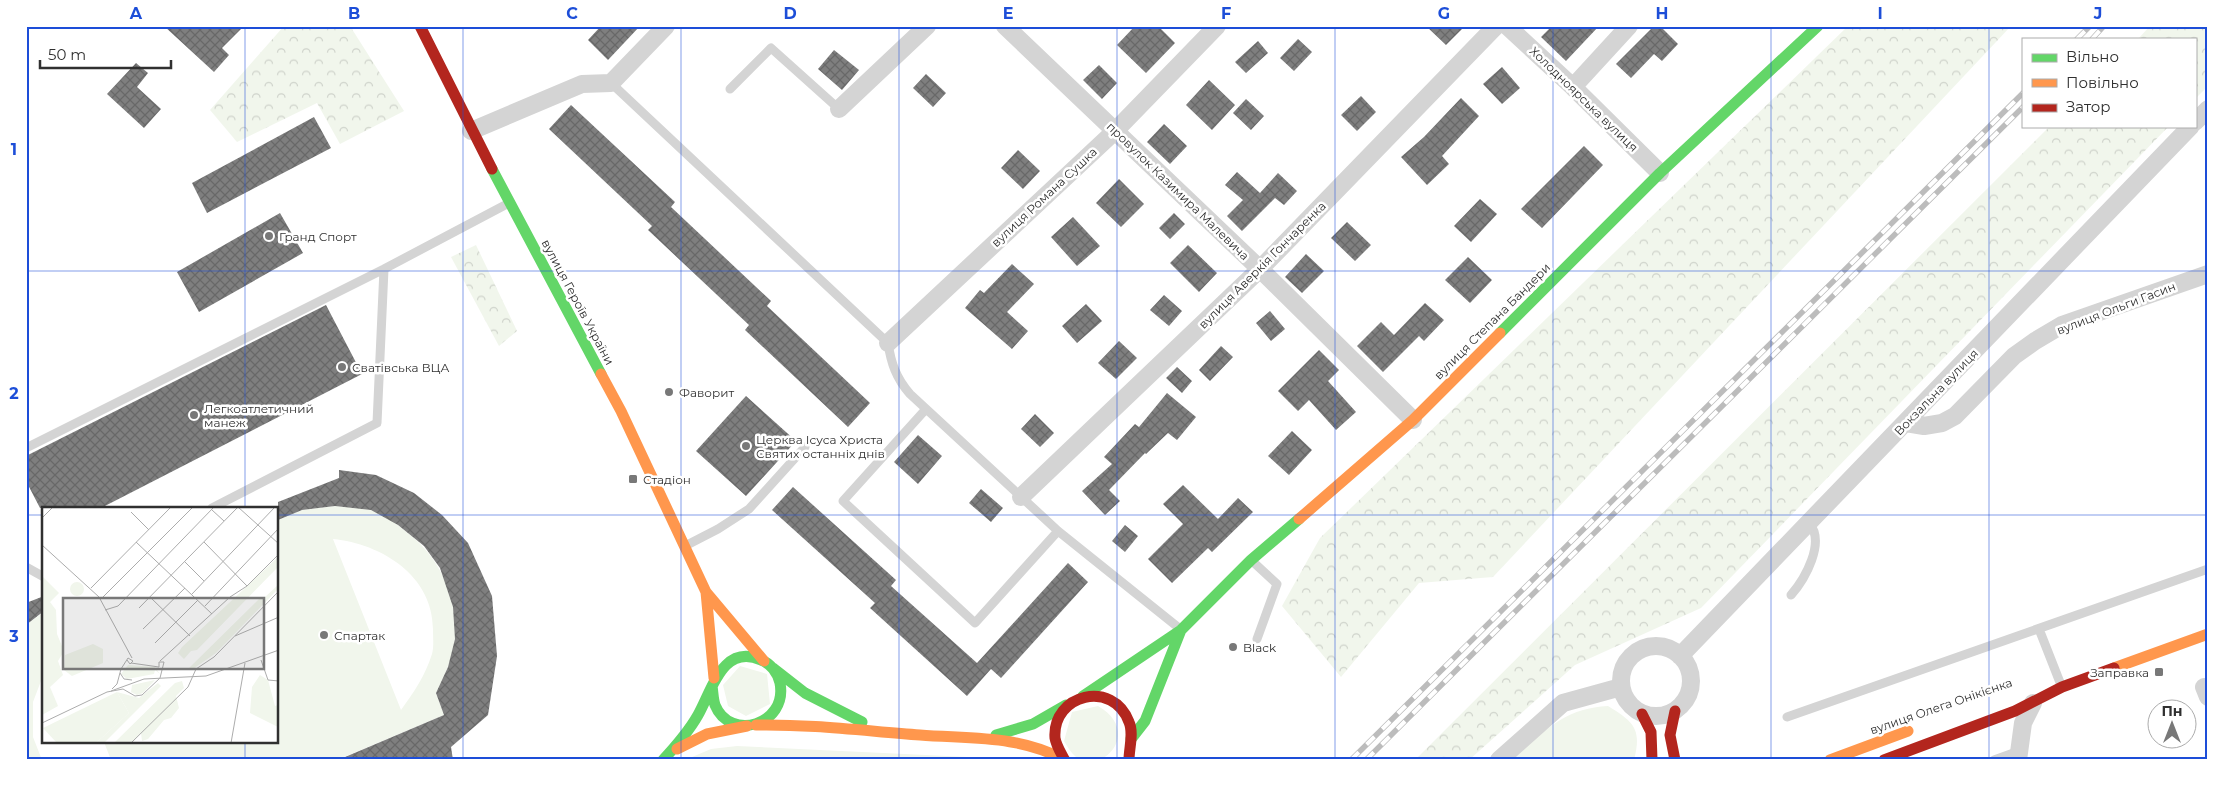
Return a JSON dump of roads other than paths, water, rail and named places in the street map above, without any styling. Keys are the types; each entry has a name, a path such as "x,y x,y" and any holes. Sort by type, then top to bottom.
{"main road":[{"name":"вулиця Героїв України","path":"420,26 471,131 621,411 683,547 706,592 768,664"},
{"name":"вулиця Степана Бандери","path":"984,737 1024,727 1068,704 1181,630 1251,560 1413,420 1660,173 1818,26"},
{"name":"вулиця Героїв України","path":"706,592 713,682"},
{"name":"вулиця Степана Бандери","path":"1120,760 1145,721 1181,630"},
{"name":"вулиця Олега Онікієнка","path":"1884,760 1983,724 2030,697 2062,688 2208,634"},
{"path":"665,757 697,716 713,682 727,663 745,656 768,664 821,702 853,718 888,731"},
{"path":"713,682 714,703 718,711 731,722 752,726 772,716 780,700 780,682 768,664"},
{"path":"1082,696 1102,696 1118,705 1129,720 1129,760"},
{"path":"1065,759 1056,744 1055,726 1062,710 1068,704"},
{"path":"1675,710 1671,720 1670,738 1675,760"},
{"path":"1642,714 1651,732 1652,760"},
{"path":"665,757 707,734 752,726 812,724 926,735 984,737 1022,742 1065,759"},
{"name":"вулиця Олега Онікієнка","path":"1830,760 1920,727"}],"street":[{"path":"471,131 582,84 611,83 666,26"},
{"path":"839,109 927,26"},
{"name":"провулок Казимира Малевича","path":"1005,26 1260,269 1413,420"},
{"name":"вулиця Романа Сушка","path":"888,343 1115,131 1217,26"},
{"name":"вулиця Аверкія Гончаренка","path":"1022,496 1260,269 1496,26"},
{"name":"Холодноярська вулиця","path":"1507,26 1573,87 1660,173"},
{"path":"1573,87 1629,26"},
{"path":"2196,121 2208,109"},
{"name":"Вокзальна вулиця","path":"1680,656 2189,128"},
{"name":"вулиця Ольги Гасин","path":"1906,423 1924,426 1942,423 1955,416 2014,356 2035,341 2062,326 2208,274"},
{"path":"1648,647 1660,647 1671,650 1680,656 1689,670 1690,688 1687,698 1675,710 1659,716 1642,714 1628,703 1621,687 1621,675 1625,664 1637,651 1648,647"},
{"path":"1498,760 1563,703 1621,687"},
{"path":"2019,752 2022,722 2030,697"},
{"path":"1983,724 2002,729 2019,752"}],"lane":[{"path":"730,89 771,48 839,109"},
{"path":"611,83 888,343 893,368 899,381 926,409 1058,531 1181,630"},
{"path":"26,448 384,269 509,203"},
{"path":"214,507 377,423 384,269"},
{"path":"926,409 842,501 976,623 1058,531"},
{"path":"683,547 718,529 749,509 805,448"},
{"path":"1791,595 1807,573 1811,560 1815,535 1809,523"},
{"path":"1251,560 1276,584 1257,639"},
{"path":"26,567 42,575"},
{"path":"1787,717 2208,569"},
{"path":"2039,629 2062,688"},
{"path":"1994,760 2019,752"}],"railway":[{"path":"2078,38 2090,26"},
{"path":"2093,38 2104,26"},
{"path":"1351,760 2022,94"},
{"path":"1366,760 2022,108"}],"place":[{"name":"Гранд Спорт","path":"269,236"},
{"name":"Сватівська ВЦА","path":"342,367"},
{"name":"Фаворит","path":"669,392"},
{"name":"Легкоатлетичний манеж","path":"194,415"},
{"name":"Церква Ісуса Христа Святих останніх днів","path":"746,446"},
{"name":"Стадіон","path":"633,479"},
{"name":"Спартак","path":"324,635"},
{"name":"Black","path":"1233,647"},
{"name":"Заправка","path":"2159,672"}]}
